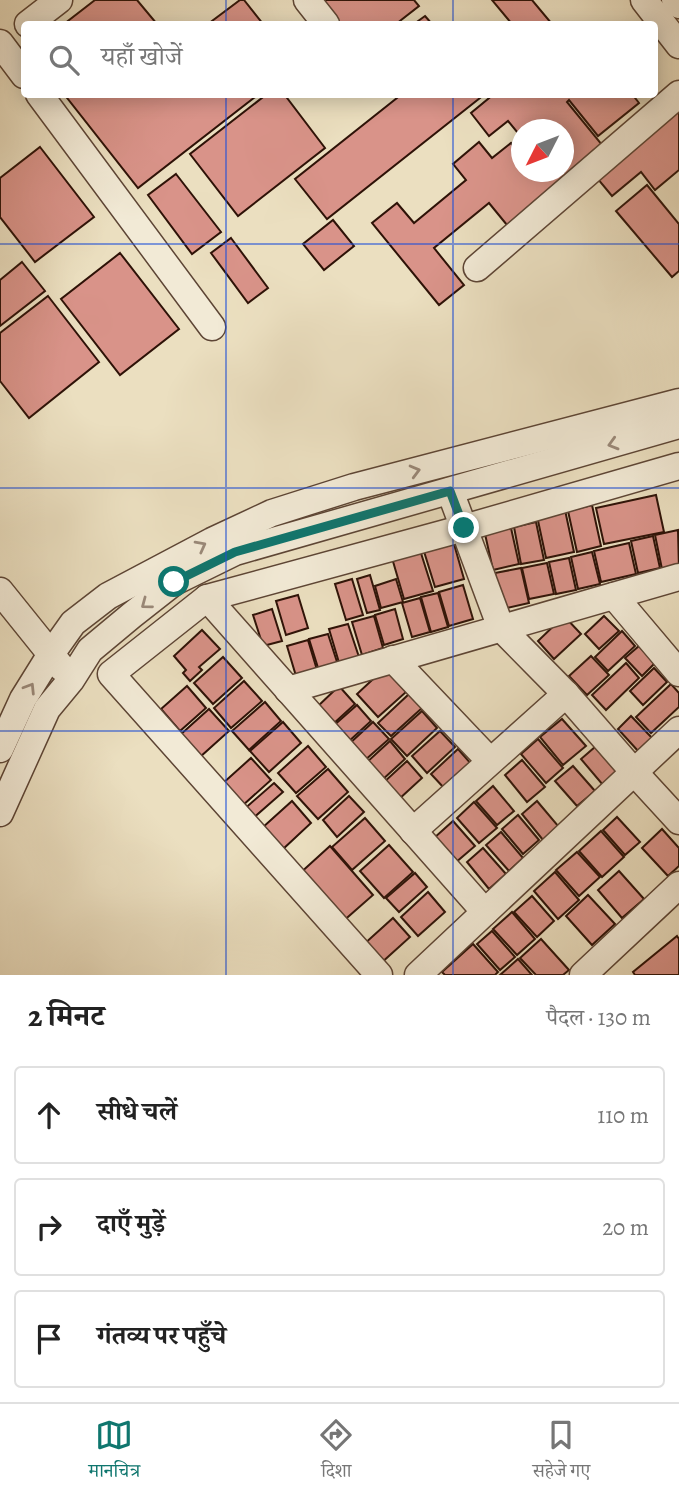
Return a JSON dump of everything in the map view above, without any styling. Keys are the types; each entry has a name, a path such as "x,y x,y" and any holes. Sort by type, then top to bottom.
{"street":[{"path":"32,21 59,0"},
{"path":"307,0 324,21"},
{"path":"644,0 679,45"},
{"path":"675,0 679,5"},
{"path":"21,30 1,44 21,71"},
{"path":"477,268 679,94"},
{"path":"42,98 212,327"},
{"path":"0,749 23,699 73,624 108,596 212,541 272,513 354,487 679,402"},
{"path":"0,813 47,709 71,680 90,650 174,582 235,552 679,425"},
{"path":"379,975 111,674 207,598 679,466"},
{"path":"450,491 501,628 566,694 679,821"},
{"path":"288,690 679,577"},
{"path":"0,592 71,680"},
{"path":"614,596 679,673"},
{"path":"207,598 485,912"},
{"path":"393,659 491,761"},
{"path":"413,831 566,694"},
{"path":"418,975 679,730"},
{"path":"583,975 679,885"}],"building":[{"path":"95,0 137,0 154,21 68,21"},
{"path":"240,0 244,0 261,21 212,21"},
{"path":"318,0 414,0 419,6 400,21 336,21"},
{"path":"492,0 532,0 550,21 510,21"},
{"path":"67,98 254,98 138,188"},
{"path":"262,98 287,98 325,148 238,216 190,154"},
{"path":"397,98 480,98 327,219 295,179"},
{"path":"489,98 635,98 639,103 598,136 569,100 567,102 603,146 574,170 574,119 511,119 511,125 508,121 489,136 471,113"},
{"path":"679,111 679,170 655,190 641,172 612,196 597,178"},
{"path":"479,142 492,158 511,143 511,182 559,182 507,225 489,203 434,248 464,285 439,305 372,223 397,203 414,223 466,180 453,164"},
{"path":"40,147 94,217 35,262 0,217 0,178"},
{"path":"176,174 221,232 192,254 148,195"},
{"path":"647,185 679,224 679,271 672,277 616,211"},
{"path":"333,220 354,246 324,270 303,244"},
{"path":"231,238 268,288 248,303 211,253"},
{"path":"120,253 179,329 120,375 61,299"},
{"path":"22,262 45,291 0,326 0,280"},
{"path":"48,296 99,362 29,418 0,381 0,333"},
{"path":"656,495 664,532 604,544 596,508"},
{"path":"592,505 601,546 577,552 568,511"},
{"path":"565,510 574,552 546,558 537,516"},
{"path":"536,522 544,560 521,564 514,527"},
{"path":"511,528 519,564 493,570 485,534"},
{"path":"678,530 679,571 663,574 655,535"},
{"path":"653,536 660,568 638,573 631,541"},
{"path":"452,537 464,579 435,587 422,545"},
{"path":"629,543 636,574 601,582 594,551"},
{"path":"420,550 433,591 404,599 392,558"},
{"path":"592,552 600,584 578,589 571,557"},
{"path":"569,558 576,590 556,594 549,562"},
{"path":"547,563 554,594 529,599 522,568"},
{"path":"521,568 529,603 502,609 495,573"},
{"path":"370,575 380,610 367,613 357,579"},
{"path":"352,579 363,615 346,620 335,584"},
{"path":"396,579 403,602 381,608 375,586"},
{"path":"463,585 473,619 449,626 439,592"},
{"path":"438,593 448,627 431,632 421,597"},
{"path":"298,595 308,628 286,635 276,601"},
{"path":"420,598 430,632 412,637 402,603"},
{"path":"272,609 282,641 263,646 253,615"},
{"path":"395,609 403,639 384,645 375,615"},
{"path":"374,616 383,648 362,655 352,622"},
{"path":"564,616 581,634 554,659 538,641"},
{"path":"604,616 619,631 599,649 585,634"},
{"path":"348,624 360,660 340,666 329,629"},
{"path":"202,630 220,649 199,667 202,670 190,681 183,673 186,670 174,656"},
{"path":"622,631 635,646 608,671 595,657"},
{"path":"328,634 338,665 319,671 309,639"},
{"path":"308,640 317,670 296,676 287,646"},
{"path":"639,646 655,663 642,676 625,658"},
{"path":"591,656 609,675 587,695 569,676"},
{"path":"223,657 242,678 213,704 194,683"},
{"path":"626,663 639,678 606,710 592,695"},
{"path":"385,668 406,692 378,717 357,694"},
{"path":"654,668 667,682 643,705 630,691"},
{"path":"244,681 262,701 231,728 214,708"},
{"path":"671,684 679,693 679,707 651,733 636,717"},
{"path":"187,686 206,708 180,731 161,709"},
{"path":"339,686 355,704 332,725 316,708"},
{"path":"409,694 422,708 391,736 378,723"},
{"path":"265,702 281,721 249,750 232,731"},
{"path":"357,705 371,721 347,743 332,727"},
{"path":"209,709 229,731 200,757 180,735"},
{"path":"422,711 437,728 407,756 391,739"},
{"path":"631,716 653,739 639,752 618,729"},
{"path":"562,719 586,746 563,765 540,737"},
{"path":"283,722 301,743 269,772 250,751"},
{"path":"373,722 389,739 364,761 349,744"},
{"path":"440,731 455,747 427,773 412,756"},
{"path":"538,739 563,768 546,783 521,754"},
{"path":"390,741 405,759 381,781 366,763"},
{"path":"308,746 326,767 296,793 278,773"},
{"path":"595,747 617,772 603,785 581,759"},
{"path":"458,749 472,765 445,789 431,774"},
{"path":"251,758 271,780 242,806 222,784"},
{"path":"522,760 545,787 527,802 505,775"},
{"path":"407,761 422,778 398,800 383,783"},
{"path":"573,766 595,791 577,806 555,781"},
{"path":"328,769 348,792 318,819 297,796"},
{"path":"274,783 283,792 251,820 242,811"},
{"path":"493,786 514,811 497,825 476,801"},
{"path":"349,796 364,812 337,837 323,820"},
{"path":"292,801 311,823 282,850 262,828"},
{"path":"537,801 559,827 543,840 522,814"},
{"path":"474,802 497,828 479,843 457,818"},
{"path":"518,815 539,840 523,854 502,829"},
{"path":"617,817 640,842 625,855 603,830"},
{"path":"365,818 385,841 352,870 332,847"},
{"path":"453,821 475,846 455,863 434,838"},
{"path":"662,829 679,848 679,866 668,876 642,848"},
{"path":"601,831 624,857 602,877 579,851"},
{"path":"501,832 523,858 509,871 486,845"},
{"path":"389,845 413,872 384,898 360,871"},
{"path":"330,846 373,895 341,923 298,875"},
{"path":"483,848 506,874 489,889 467,862"},
{"path":"577,852 600,877 579,896 556,870"},
{"path":"619,871 644,899 622,918 598,890"},
{"path":"555,872 579,900 558,919 534,891"},
{"path":"415,873 427,887 399,912 386,898"},
{"path":"428,892 445,912 418,936 401,917"},
{"path":"588,895 615,924 592,945 566,916"},
{"path":"532,896 554,921 537,937 514,912"},
{"path":"512,912 535,939 517,955 493,929"},
{"path":"393,918 410,937 380,964 363,945"},
{"path":"492,931 515,957 500,970 477,944"},
{"path":"677,936 679,975 635,975 633,972"},
{"path":"541,939 569,970 563,975 536,975 520,958"},
{"path":"473,944 498,972 495,975 445,975 442,972"},
{"path":"518,959 532,975 500,975"}],"route":[{"path":"174,582 235,552 450,491 464,528"}]}
